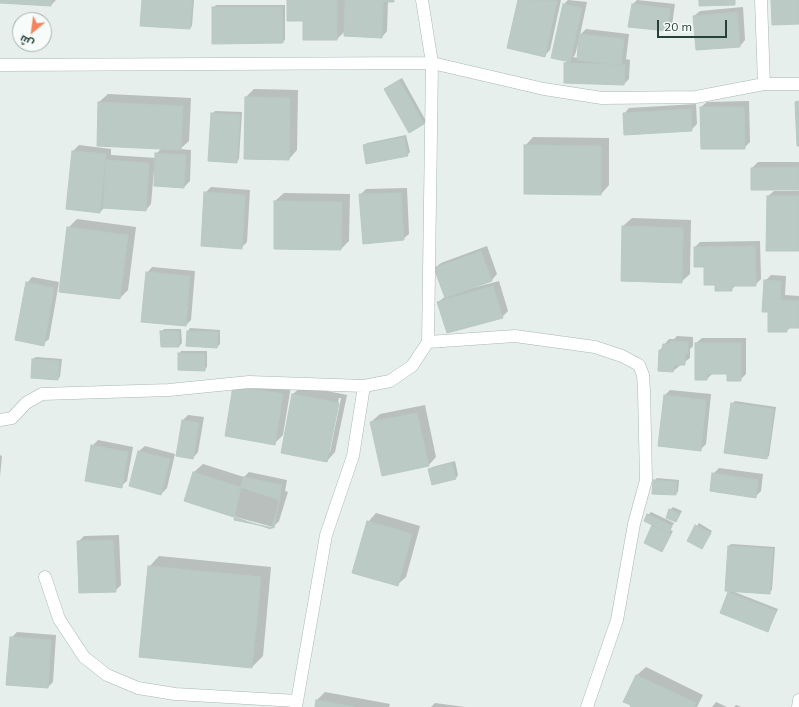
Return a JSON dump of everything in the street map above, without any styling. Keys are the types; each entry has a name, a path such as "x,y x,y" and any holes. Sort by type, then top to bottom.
{"street":[{"path":"0,420 12,418 26,403 42,394 169,390 249,382 364,386 390,381 412,366 428,342 432,64 422,0"},
{"path":"760,0 764,84"},
{"path":"0,65 432,64 544,89 602,98 696,97 764,84 799,84"},
{"path":"428,342 515,336 594,348 622,356 639,365 643,375 644,391 646,480 634,524 617,620 587,707"},
{"path":"45,577 59,619 84,657 107,675 138,688 175,694 296,704 326,535 353,456 364,386"},
{"path":"798,707 799,700"}],"building":[{"path":"0,0 51,0 51,6 0,3"},
{"path":"142,0 192,0 190,29 140,26"},
{"path":"287,0 337,0 337,40 303,40 303,21 287,21"},
{"path":"345,0 394,0 394,2 383,2 382,38 344,36"},
{"path":"518,0 557,1 545,57 507,48"},
{"path":"699,0 735,0 735,5 699,6"},
{"path":"771,0 799,0 799,24 772,25"},
{"path":"563,4 582,8 570,62 551,58"},
{"path":"632,4 670,9 667,31 628,27"},
{"path":"212,7 282,7 283,43 212,44"},
{"path":"737,12 740,47 696,50 693,16"},
{"path":"579,34 624,39 621,65 577,60"},
{"path":"564,63 625,65 624,85 564,83"},
{"path":"399,80 424,124 409,133 384,89"},
{"path":"245,97 290,98 289,160 244,159"},
{"path":"799,101 799,146 797,146 795,102"},
{"path":"98,102 183,106 181,150 97,146"},
{"path":"700,107 744,107 745,149 701,149"},
{"path":"691,109 692,131 624,135 623,113"},
{"path":"211,113 240,115 237,163 208,161"},
{"path":"404,137 408,156 366,164 363,145"},
{"path":"524,145 601,146 601,195 524,194"},
{"path":"72,151 106,154 100,213 66,209"},
{"path":"155,153 186,155 184,188 154,186"},
{"path":"106,160 149,163 146,211 103,208"},
{"path":"799,167 799,190 751,190 751,168"},
{"path":"204,192 245,195 242,249 201,246"},
{"path":"401,193 404,240 363,244 359,194"},
{"path":"767,196 799,196 799,251 766,251"},
{"path":"274,201 342,202 341,250 274,249"},
{"path":"622,226 683,228 682,283 621,281"},
{"path":"67,227 128,235 120,299 59,292"},
{"path":"755,246 756,286 732,286 732,291 715,291 715,285 704,285 704,267 694,267 694,247"},
{"path":"481,251 492,281 445,298 434,268"},
{"path":"146,272 190,276 186,326 141,322"},
{"path":"764,280 781,281 780,300 799,301 799,328 787,328 787,332 768,332 768,312 762,312"},
{"path":"26,282 54,288 44,346 15,340"},
{"path":"493,286 503,318 447,333 437,302"},
{"path":"160,331 179,331 179,347 161,347"},
{"path":"187,331 218,332 217,348 186,346"},
{"path":"670,341 688,342 688,353 685,353 685,365 674,365 673,372 658,371 659,350 662,350 663,344 670,344"},
{"path":"695,343 741,343 741,381 727,381 727,374 707,374 707,380 695,380"},
{"path":"178,353 205,354 205,371 178,370"},
{"path":"32,359 59,361 58,380 31,378"},
{"path":"233,386 283,394 275,445 225,436"},
{"path":"292,394 339,403 327,462 281,453"},
{"path":"664,395 706,400 701,451 658,446"},
{"path":"731,403 774,409 767,459 724,453"},
{"path":"417,413 429,466 382,476 370,422"},
{"path":"182,420 199,423 193,459 176,456"},
{"path":"91,445 128,452 122,488 85,481"},
{"path":"138,451 170,459 161,495 129,486"},
{"path":"452,463 456,479 432,485 428,469"},
{"path":"193,472 280,500 271,529 184,501"},
{"path":"712,473 758,480 756,498 710,491"},
{"path":"243,477 282,485 274,528 234,520"},
{"path":"653,480 677,482 676,495 652,494"},
{"path":"669,509 680,514 676,522 666,518"},
{"path":"647,514 672,526 669,533 644,521"},
{"path":"367,521 412,534 398,586 352,573"},
{"path":"652,525 671,534 662,552 644,543"},
{"path":"695,525 711,533 702,549 687,541"},
{"path":"113,540 116,592 79,593 77,541"},
{"path":"728,546 773,549 770,594 725,591"},
{"path":"148,566 261,577 252,668 139,657"},
{"path":"728,592 776,611 768,632 720,613"},
{"path":"10,637 51,640 48,688 6,685"},
{"path":"636,675 696,703 694,707 630,707 631,705 623,702"},
{"path":"316,700 355,707 315,707"}]}
